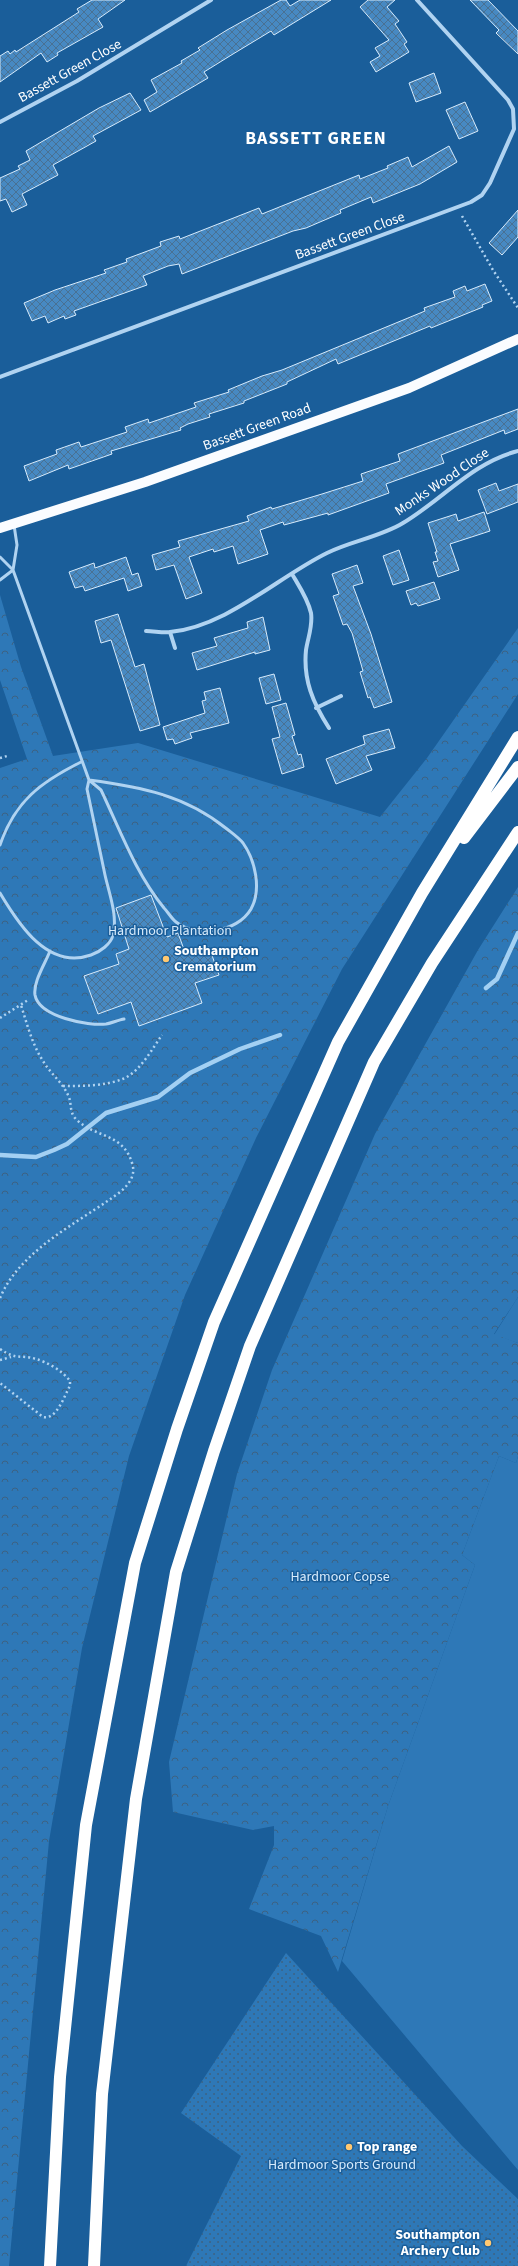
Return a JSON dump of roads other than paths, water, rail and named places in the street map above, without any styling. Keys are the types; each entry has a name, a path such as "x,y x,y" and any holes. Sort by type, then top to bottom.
{"highway":[{"path":"50,2266 60,2077 86,1825 134,1563 177,1429 214,1322 338,1042 422,893 518,737"},
{"path":"422,893 518,767"},
{"path":"94,2266 102,2094 136,1799 176,1572 214,1451 250,1346 374,1062 432,963 518,832"}],"main road":[{"name":"Bassett Green Road","path":"0,528 145,482 394,393 518,339"}],"street":[{"name":"Bassett Green Close","path":"0,122 77,81 211,0"},
{"name":"Bassett Green Close","path":"0,378 458,207 471,202 482,194 490,183 514,129 515,119 508,100 417,0"},
{"name":"Monks Wood Close","path":"146,630 170,632 199,625 220,616 252,600 327,553 402,524 496,458 518,451"},
{"path":"292,574 305,596 311,615 305,664 308,686 316,708 329,728"},
{"path":"170,632 175,648"},
{"path":"316,708 341,696"}],"lane":[{"path":"0,580 13,570 17,545 13,523"},
{"path":"0,557 13,570 81,762 89,780 101,790 142,876 176,922 195,931 216,930 236,924 251,909 257,888 255,871 243,842 219,823 190,804 169,796 129,785 89,780"},
{"path":"0,845 16,810 32,792 54,776 81,762"},
{"path":"0,893 9,909 38,945 50,952 66,958 82,958 95,953 107,945 113,935 113,910 87,789 89,780"},
{"path":"50,952 36,985 35,995 38,1003 61,1018 105,1024 124,1019"}],"waterway":[{"path":"486,988 497,979 518,933"},
{"path":"0,1155 36,1157 54,1150 67,1144 106,1113 158,1097 190,1073 240,1049 280,1035"}],"place":[{"name":"Southampton Crematorium","path":"166,959"},
{"name":"Top range","path":"349,2147"},
{"name":"Southampton Archery Club","path":"488,2243"}],"district":[{"name":"BASSETT GREEN","path":"316,138"}],"park label":[{"name":"Hardmoor Plantation","path":"170,931"},
{"name":"Hardmoor Copse","path":"340,1577"},
{"name":"Hardmoor Sports Ground","path":"342,2165"}]}
